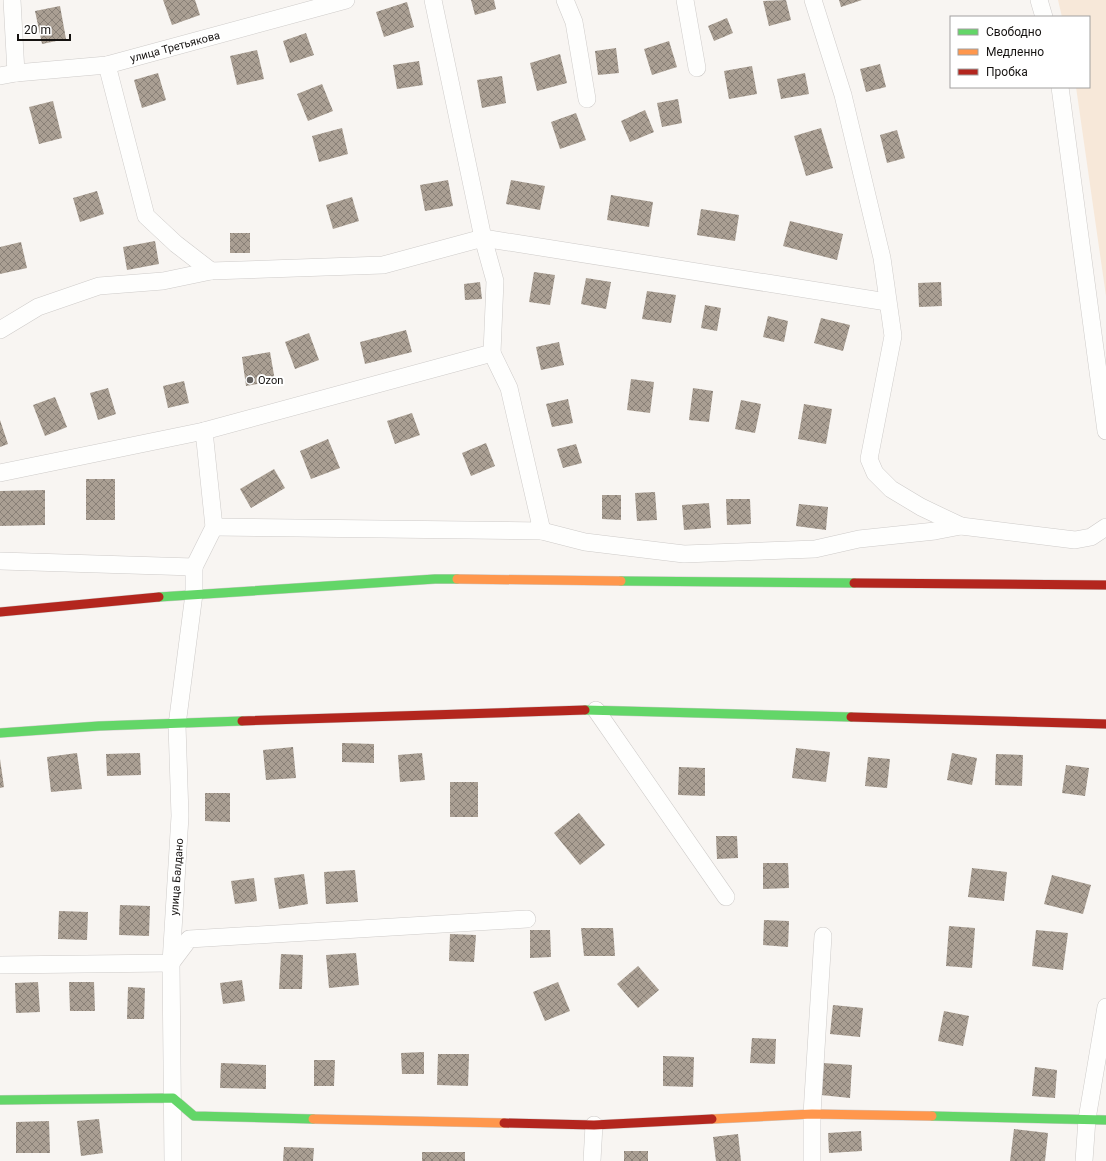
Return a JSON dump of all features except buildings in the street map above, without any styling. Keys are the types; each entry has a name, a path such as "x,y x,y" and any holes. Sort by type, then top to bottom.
{"street":[{"path":"12,0 16,73"},
{"name":"улица Третьякова","path":"0,76 16,73 106,65 346,0"},
{"path":"433,0 483,238 495,281 492,353 509,388 542,531"},
{"path":"565,0 574,22 587,99"},
{"path":"685,0 697,68"},
{"path":"813,0 847,111 882,258 893,336 869,459 875,473 891,489 921,507 961,526"},
{"path":"1040,0 1044,16"},
{"path":"106,65 146,216 176,244 211,271"},
{"path":"1060,88 1106,431"},
{"path":"0,330 38,307 99,286 163,281 211,271 383,265 483,238 887,302"},
{"path":"0,473 204,431 492,353"},
{"path":"0,561 194,566 214,527 204,431"},
{"path":"214,527 542,531 585,542 684,554 815,549 859,539 935,531 961,526 1075,540 1091,536 1106,527"},
{"name":"улица Балдано","path":"173,1161 171,963 180,816 178,725 194,594 194,566"},
{"path":"0,612 194,594 435,579 1106,585"},
{"path":"596,710 726,897"},
{"path":"0,733 99,726 178,725 596,710 1106,724"},
{"path":"0,965 171,963 189,939 527,919"},
{"path":"812,1161 812,1114 823,936"},
{"path":"1084,1161 1087,1118 1106,1007"},
{"path":"0,1100 173,1098 194,1116 594,1125 812,1114 1087,1118 1106,1120"},
{"path":"592,1161 594,1125"}],"shaded area":[{"path":"1058,0 1106,0 1106,296 1076,88 1090,88 1090,16 1062,16"}],"traffic: fast":[{"path":"159,597 435,579 457,579"},
{"path":"621,581 854,583"},
{"path":"585,710 851,717"},
{"path":"0,733 99,726 242,721"},
{"path":"0,1100 173,1098 194,1116 313,1119"},
{"path":"932,1116 1106,1120"}],"traffic: slow":[{"path":"457,579 621,581"},
{"path":"712,1119 812,1114 932,1116"},
{"path":"313,1119 504,1123"}],"traffic: jam":[{"path":"854,583 1106,585"},
{"path":"0,612 159,597"},
{"path":"242,721 585,710"},
{"path":"851,717 1106,724"},
{"path":"504,1123 594,1125 712,1119"}],"place":[{"name":"Ozon","path":"250,380"}]}
